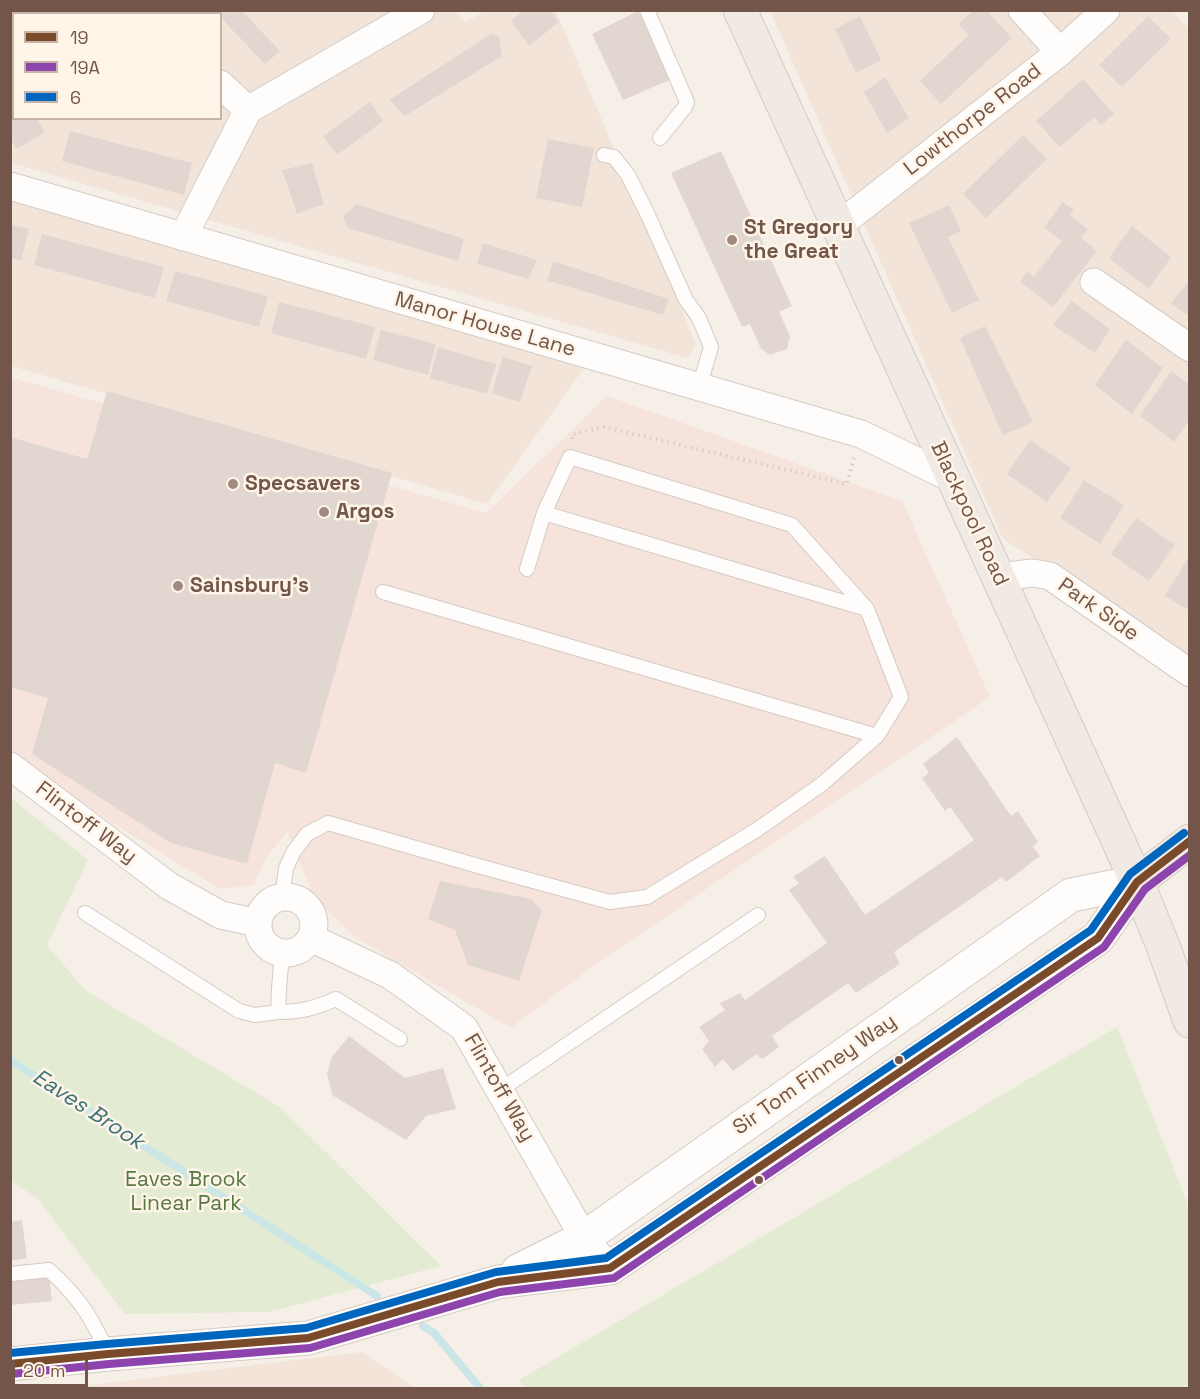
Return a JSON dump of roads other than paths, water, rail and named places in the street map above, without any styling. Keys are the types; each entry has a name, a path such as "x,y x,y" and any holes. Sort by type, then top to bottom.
{"highway":[{"name":"Blackpool Road","path":"740,10 1137,882 1190,1021"}],"main road":[{"name":"Sir Tom Finney Way","path":"10,1364 308,1338 498,1282 610,1268 1098,938 1137,882 1190,841"},
{"name":"Sir Tom Finney Way","path":"498,1282 584,1238 1071,895 1137,882"}],"street":[{"path":"183,237 248,110 421,10"},
{"path":"1022,10 1060,51"},
{"name":"Lowthorpe Road","path":"838,226 1060,51 1106,10"},
{"path":"222,86 248,110"},
{"name":"Manor House Lane","path":"10,186 861,434 953,479"},
{"path":"1094,282 1190,348"},
{"name":"Park Side","path":"998,577 1033,573 1050,576 1190,673"},
{"name":"Flintoff Way","path":"10,766 169,886 220,915 258,923"},
{"path":"280,898 296,899 311,911 314,928 311,938 302,949 293,953 282,953 265,944 258,923 263,910 270,902 280,898"},
{"name":"Flintoff Way","path":"311,938 390,975 464,1028 584,1238 610,1268"}],"lane":[{"path":"647,10 687,102 660,138"},
{"path":"604,155 614,157 628,175 686,300 699,318 711,347 699,387"},
{"path":"280,898 284,891 286,868 294,851 307,834 328,823 610,902 647,897 758,828 822,784 877,736 901,698 867,609 792,525 570,457 544,513 527,569"},
{"path":"544,513 867,609"},
{"path":"383,592 877,736"},
{"path":"85,913 239,1011 255,1015 296,1012 336,999 400,1040"},
{"path":"500,1090 758,915"},
{"path":"279,1012 282,953"},
{"path":"10,1274 49,1270 77,1298 95,1325 108,1354"}],"waterway":[{"name":"Eaves Brook","path":"10,1060 377,1296"},
{"name":"Eaves Brook","path":"423,1326 434,1333 480,1388"}],"place":[{"name":"St Gregory the Great","path":"732,240"},
{"name":"Specsavers","path":"233,484"},
{"name":"Argos","path":"324,512"},
{"name":"Sainsbury's","path":"178,586"}],"park label":[{"name":"Eaves Brook Linear Park","path":"186,1192"}]}
